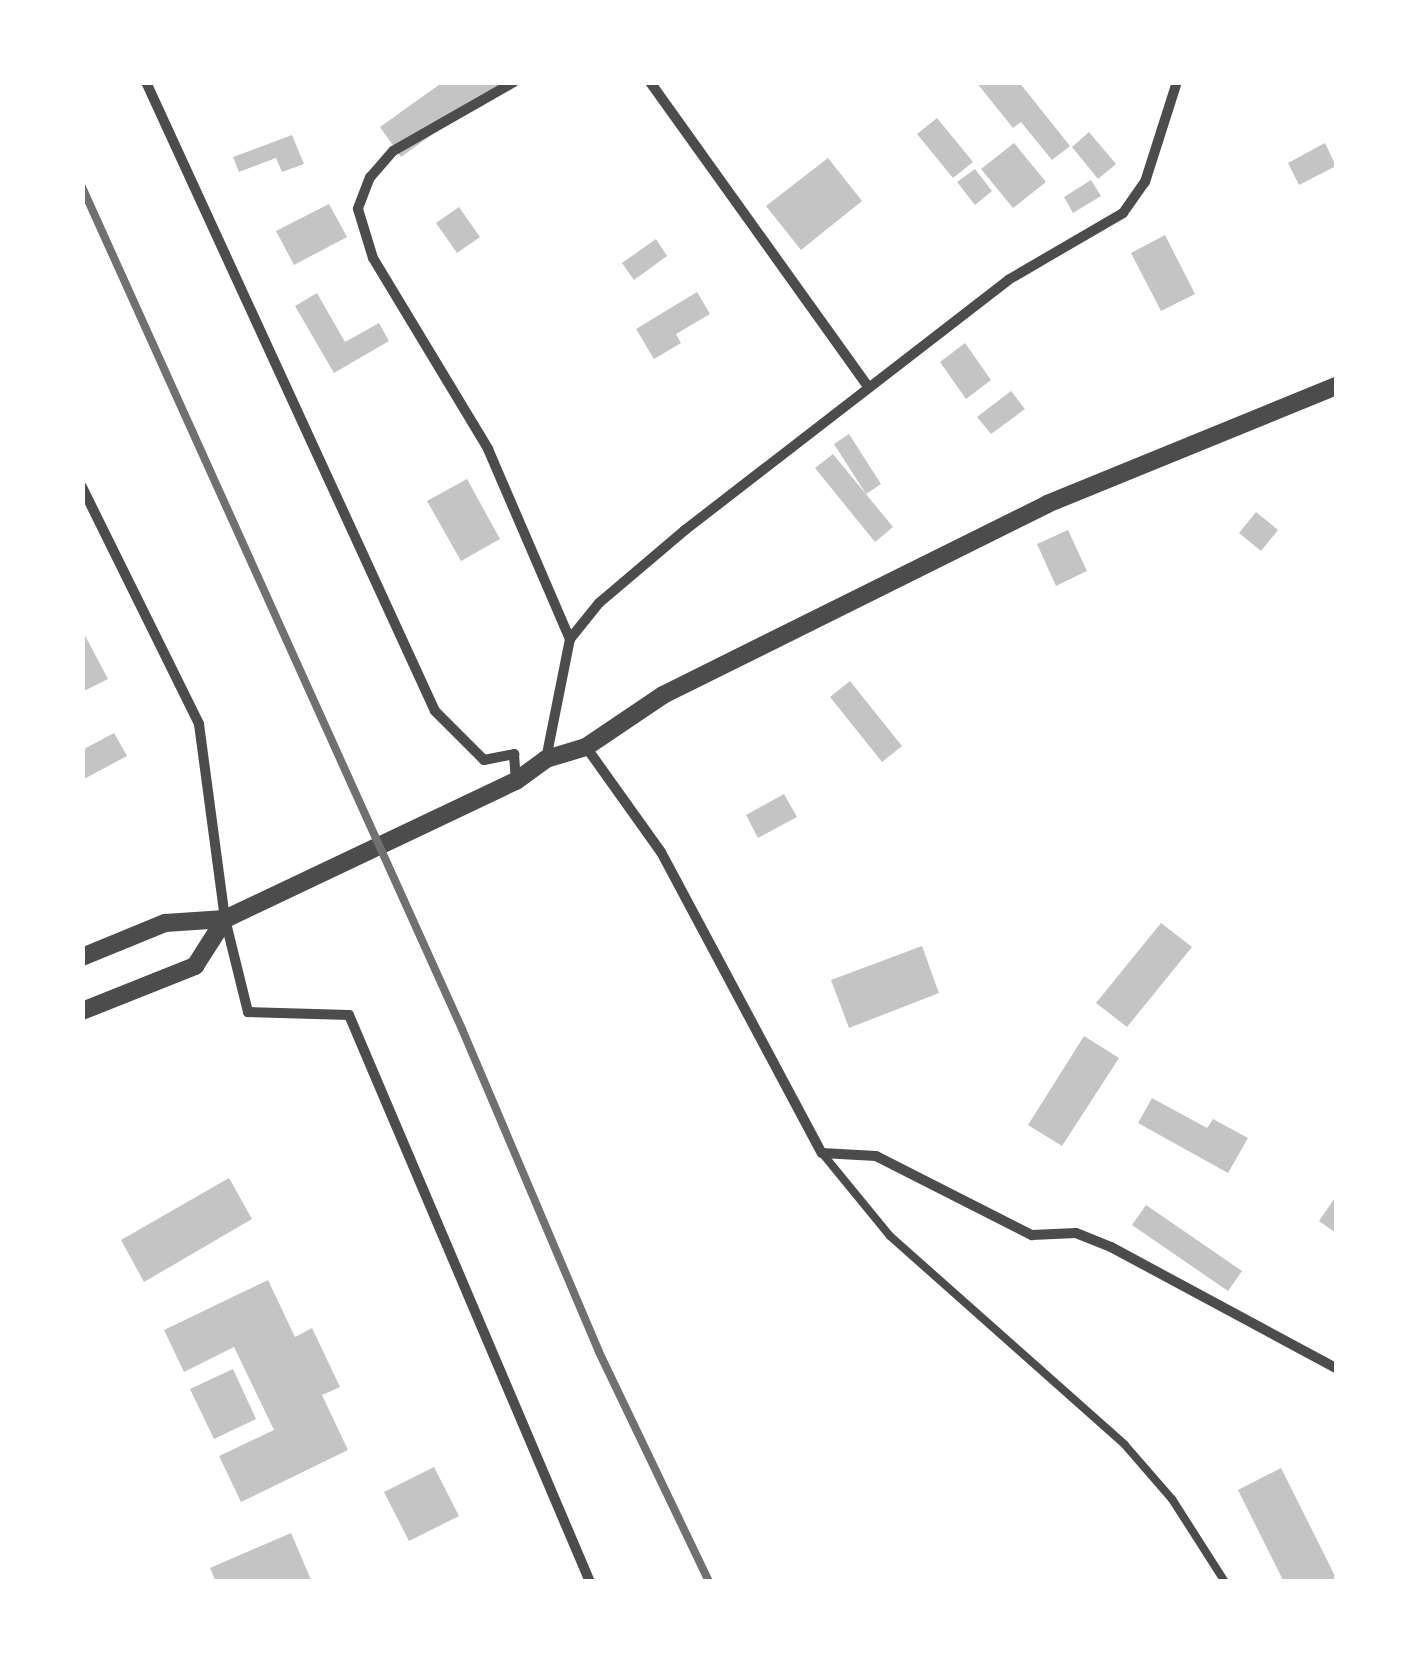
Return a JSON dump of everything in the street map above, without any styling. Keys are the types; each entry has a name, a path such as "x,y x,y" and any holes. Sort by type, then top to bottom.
{"street":[{"path":"146,82 435,711 484,760 514,754 516,781"},
{"path":"514,82 393,151 370,177 358,208 373,258 488,448 570,640"},
{"path":"650,82 868,388"},
{"path":"546,759 570,640 599,603 685,530 1008,280 1124,213 1145,182 1178,82"},
{"path":"82,957 165,923 225,919 516,781 546,759 586,747 663,695 1047,504 1336,386"},
{"path":"82,487 199,724 225,919 248,1012 349,1015 590,1582"},
{"path":"586,747 661,852 822,1153 876,1156 1032,1236 1076,1234 1111,1246 1336,1368"},
{"path":"82,1010 195,966 225,919"}],"lane":[{"path":"822,1153 890,1236 1125,1445 1172,1498 1225,1582"}],"building":[{"path":"443,82 505,82 401,157 380,127"},
{"path":"976,82 1019,82 1070,146 1052,160 1021,122 1013,128"},
{"path":"937,118 973,162 953,178 917,134"},
{"path":"1089,132 1116,164 1098,179 1072,147"},
{"path":"292,135 304,164 282,172 276,158 239,172 233,157"},
{"path":"1014,143 1046,182 1013,208 981,169"},
{"path":"1325,143 1336,166 1299,185 1288,163"},
{"path":"828,158 862,201 801,250 766,206"},
{"path":"975,169 992,191 975,205 957,182"},
{"path":"1091,180 1101,196 1073,213 1064,197"},
{"path":"329,204 347,237 294,265 276,231"},
{"path":"459,207 480,237 457,253 436,223"},
{"path":"1165,235 1195,294 1161,311 1131,253"},
{"path":"656,239 667,256 634,280 622,263"},
{"path":"697,292 710,314 676,334 681,343 654,359 636,329"},
{"path":"317,293 345,342 379,323 389,341 334,373 295,306"},
{"path":"965,343 991,380 966,399 940,362"},
{"path":"1011,391 1025,409 991,434 977,417"},
{"path":"849,434 881,484 866,494 834,444"},
{"path":"833,454 893,527 875,542 815,468"},
{"path":"467,479 500,539 461,561 427,501"},
{"path":"1256,512 1278,530 1261,551 1239,533"},
{"path":"1068,530 1087,571 1056,586 1037,544"},
{"path":"82,630 108,679 82,692"},
{"path":"850,681 902,746 882,762 830,697"},
{"path":"114,733 127,756 82,780 82,750"},
{"path":"784,794 797,817 758,838 746,815"},
{"path":"1161,923 1192,947 1127,1027 1096,1003"},
{"path":"922,946 939,993 849,1028 831,980"},
{"path":"1084,1036 1119,1058 1062,1146 1028,1125"},
{"path":"1152,1098 1207,1128 1213,1119 1248,1138 1228,1173 1138,1123"},
{"path":"229,1178 252,1219 144,1282 121,1240"},
{"path":"1336,1200 1336,1233 1319,1221"},
{"path":"1146,1205 1242,1271 1228,1291 1132,1225"},
{"path":"268,1280 295,1337 312,1328 340,1387 322,1395 348,1450 241,1502 219,1456 274,1430 234,1347 184,1372 164,1330"},
{"path":"233,1369 256,1419 214,1439 190,1389"},
{"path":"434,1467 459,1516 409,1541 384,1492"},
{"path":"1281,1468 1336,1582 1284,1582 1238,1490"},
{"path":"291,1533 312,1582 216,1582 210,1568"}],"railway":[{"path":"82,187 462,1029 599,1352 709,1582"}]}
